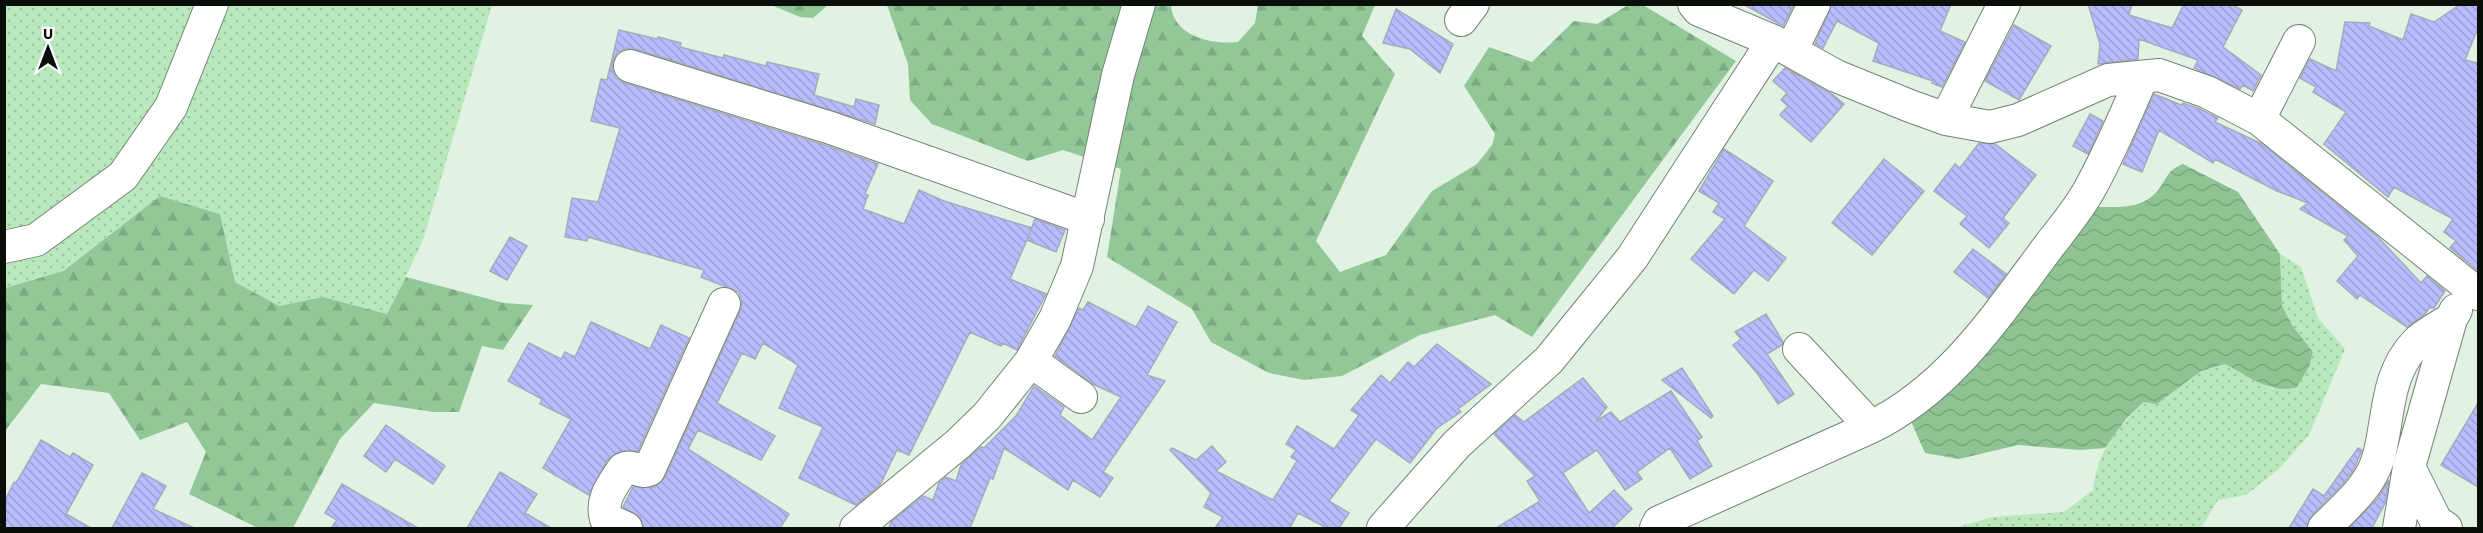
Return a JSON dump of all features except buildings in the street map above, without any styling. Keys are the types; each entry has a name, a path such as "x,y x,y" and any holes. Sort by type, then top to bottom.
{"street":[{"path":"4,247 36,240 123,176 171,107 212,4"},
{"path":"856,528 958,444 987,416 1031,361 1062,303 1077,266 1118,75 1139,4"},
{"path":"1694,4 1699,10 1782,46 1836,76 1946,119 1990,127 2018,120 2108,80 2159,75 2207,92 2259,119 2474,290 2451,319 2417,341 2399,367 2386,405 2378,460 2367,482 2325,528"},
{"path":"1395,524 1457,444 1549,360 1632,258 1814,4"},
{"path":"1946,119 2004,4"},
{"path":"2259,119 2299,41"},
{"path":"630,66 831,128 1088,219"},
{"path":"1656,528 1659,522 1885,420 1940,379 1979,339 2087,194 2142,76"},
{"path":"626,528 606,519 603,508 606,496 623,469 632,467 642,472 649,470 724,304"},
{"path":"2399,528 2409,466 2451,319"},
{"path":"1799,349 1871,427"},
{"path":"1031,361 1081,397"},
{"path":"2409,466 2439,526"}],"shaded area":[{"path":"5,5 492,5 423,240 388,314 323,297 279,306 235,282 220,214 160,196 62,271 5,288"},
{"path":"2280,254 2301,267 2318,318 2345,349 2309,435 2279,469 2246,495 2218,500 2201,528 1954,528 1993,517 2064,512 2093,490 2095,476 2104,452 2117,431 2135,411 2145,402 2157,404 2201,371 2225,364 2273,389 2313,352 2292,325 2282,306"}],"green space":[{"path":"771,5 828,5 813,18 800,17"},
{"path":"887,5 1171,5 1173,16 1186,31 1205,40 1227,43 1238,42 1255,23 1258,5 1375,5 1362,36 1395,74 1316,241 1340,272 1386,255 1432,191 1477,164 1492,145 1495,134 1464,86 1489,47 1532,62 1574,21 1597,24 1628,5 1643,5 1736,61 1532,337 1495,315 1420,335 1342,376 1304,380 1269,373 1211,342 1192,309 1107,257 1121,169 1063,150 1028,161 932,124 910,100 908,64"},
{"path":"160,196 220,214 235,282 279,306 323,297 387,314 406,277 504,303 533,305 503,350 482,346 459,412 433,412 374,403 340,439 293,528 258,528 189,494 206,452 187,422 140,440 109,393 41,384 5,431 5,288 63,271"}],"water":[{"path":"2183,164 2238,192 2280,254 2282,306 2292,325 2313,352 2309,367 2297,387 2287,389 2269,386 2225,364 2201,371 2157,404 2144,402 2126,419 2105,448 2080,450 2018,445 1959,459 1925,453 1909,417 2097,207 2132,206 2148,199 2155,194 2172,170"}]}
